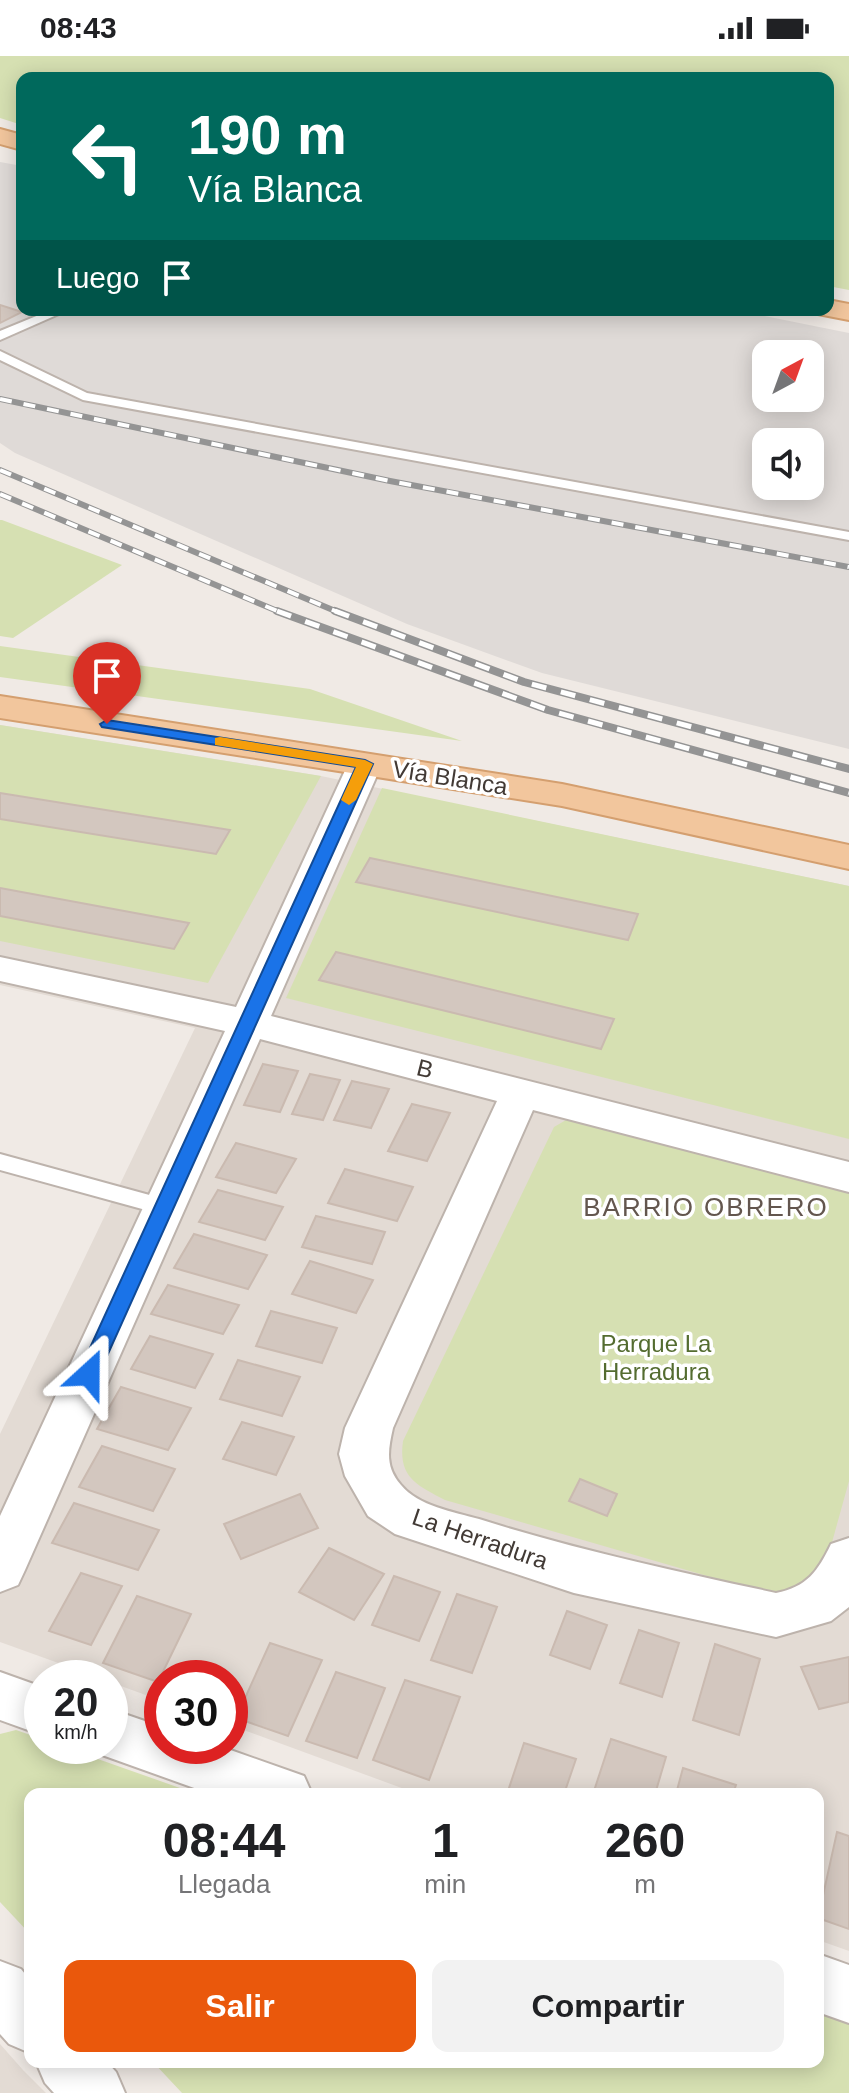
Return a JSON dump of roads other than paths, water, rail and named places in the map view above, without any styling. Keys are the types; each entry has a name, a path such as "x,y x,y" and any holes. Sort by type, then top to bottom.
{"main road":[{"name":"Vía Blanca","path":"0,707 562,795 849,857"}],"street":[{"path":"0,1570 365,764"},
{"name":"B","path":"0,969 248,1023 849,1177"},
{"name":"La Herradura","path":"520,1094 369,1428 363,1454 369,1476 385,1502 412,1519 574,1571 776,1615 803,1612 822,1602 839,1584 849,1559"},
{"path":"0,1696 24,1705"},
{"path":"128,1740 268,1788"},
{"path":"824,1985 849,1994"},
{"path":"0,1990 24,2016"},
{"path":"72,2068 95,2093"}],"lane":[{"path":"0,336 48,316"},
{"path":"0,355 83,396 849,536"},
{"path":"0,1162 164,1207"}],"railway":[{"path":"0,399 390,481 849,567"},
{"path":"0,470 337,612"},
{"path":"0,494 279,612"},
{"path":"279,612 548,710 849,793"},
{"path":"337,612 524,682 849,769"}],"district":[{"name":"BARRIO OBRERO","path":"706,1207"}],"park label":[{"name":"Parque La Herradura","path":"656,1358"}]}
